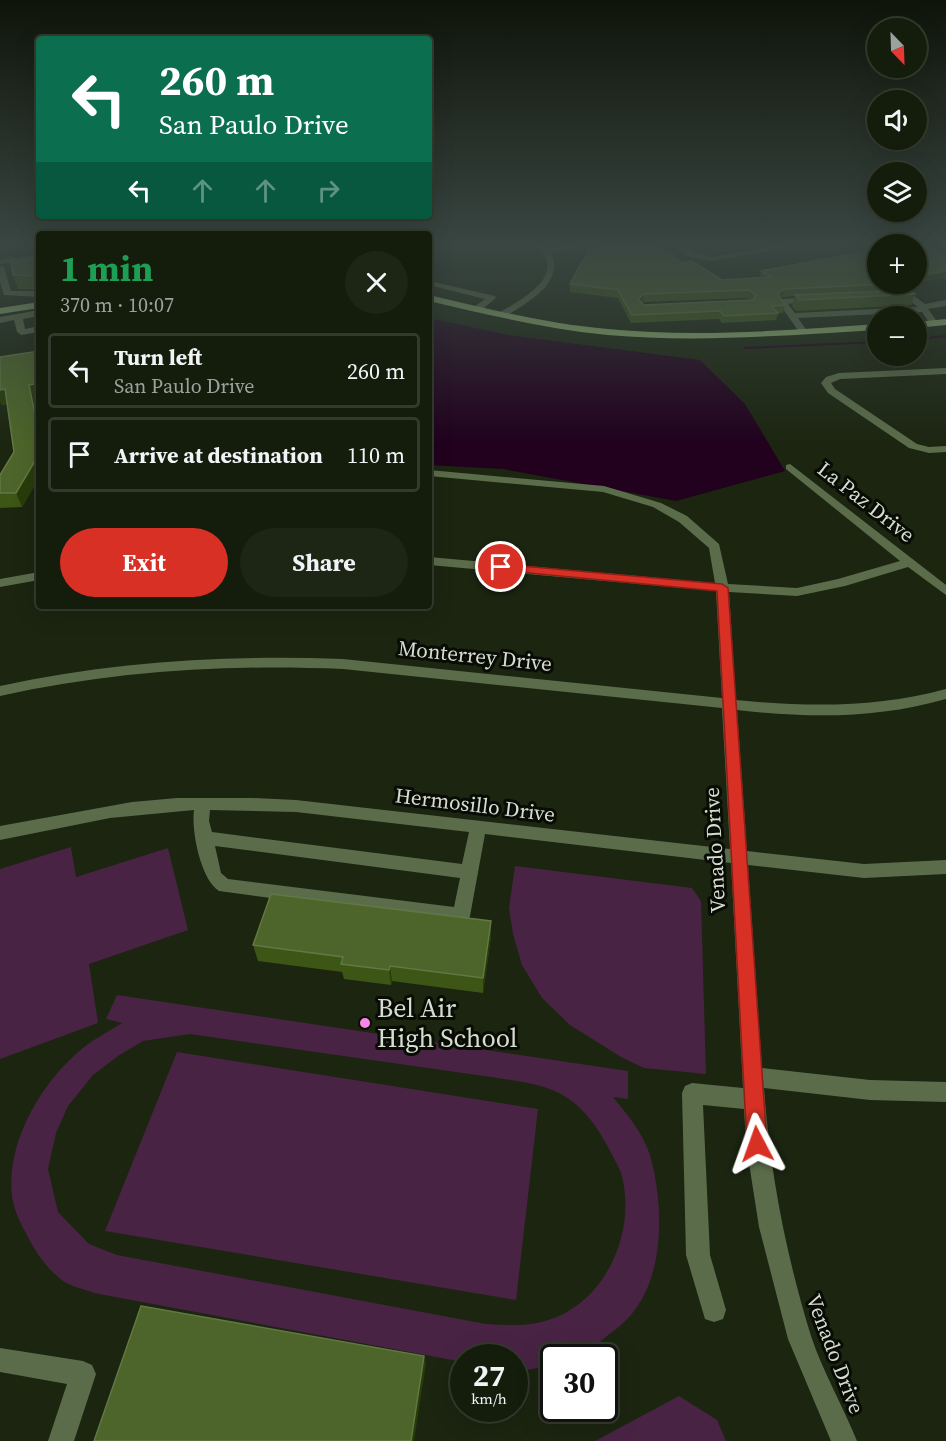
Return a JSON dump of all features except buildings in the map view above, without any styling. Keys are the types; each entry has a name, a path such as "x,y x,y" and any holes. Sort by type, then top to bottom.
{"main road":[{"path":"0,311 33,309"},
{"path":"478,309 577,329 639,334 699,336 867,328"},
{"path":"927,324 946,322"}],"street":[{"path":"502,315 510,309"},
{"path":"787,309 803,331"},
{"path":"792,316 862,309"},
{"path":"922,309 934,323"},
{"path":"0,320 18,317 36,310"},
{"path":"18,317 21,332 36,330"},
{"path":"946,370 839,376 830,379 826,384 831,391 913,446 929,450 946,449"},
{"name":"La Paz Drive","path":"789,467 946,591"},
{"name":"Venado Drive","path":"432,473 604,489 657,505 683,519 715,547 722,588 757,1144 770,1227 800,1339 844,1441"},
{"path":"432,561 776,592 812,590 910,562"},
{"path":"0,583 36,577"},
{"name":"Monterrey Drive","path":"0,691 138,668 216,662 289,661 343,664 797,711 837,712 904,705 946,694"},
{"path":"203,804 201,821 213,874 217,881 225,886 461,916 478,828"},
{"name":"Hermosillo Drive","path":"0,833 113,810 203,804 296,806 864,871 946,867"},
{"path":"205,838 470,872"},
{"path":"752,1077 870,1090 946,1092"},
{"path":"714,1310 698,1255 692,1093 754,1100"},
{"path":"0,1360 83,1374 61,1441"}],"shaded area":[{"path":"432,319 508,335 700,360 745,404 785,471 676,501 503,469 432,465"},
{"path":"71,847 76,877 168,848 188,930 89,964 98,1023 0,1059 0,869"},
{"path":"515,866 692,888 701,901 706,1074 644,1068 621,1057 570,1025 542,998 522,965 513,934 509,908"},
{"path":"117,995 628,1071 628,1099 613,1097 634,1124 647,1147 654,1173 659,1213 657,1253 646,1291 627,1319 596,1344 540,1344 540,1367 528,1370 528,1344 450,1344 450,1360 94,1293 63,1281 42,1260 30,1241 14,1206 12,1176 14,1157 28,1118 62,1067 81,1049 122,1023 106,1019","holes":["190,1034 519,1081 557,1092 585,1113 596,1126 617,1164 625,1195 625,1218 620,1241 612,1263 600,1282 585,1299 566,1312 538,1323 486,1324 117,1255 89,1244 58,1212 48,1169 56,1133 68,1106 93,1075 143,1041"]},
{"path":"177,1052 538,1109 516,1300 105,1231"},
{"path":"679,1396 717,1420 726,1441 595,1441"}],"waterway":[{"path":"927,338 946,336"},
{"path":"745,348 867,342"}],"place":[{"name":"Bel Air High School","path":"365,1023"}],"route":[{"path":"501,567 722,588 757,1144"}]}
